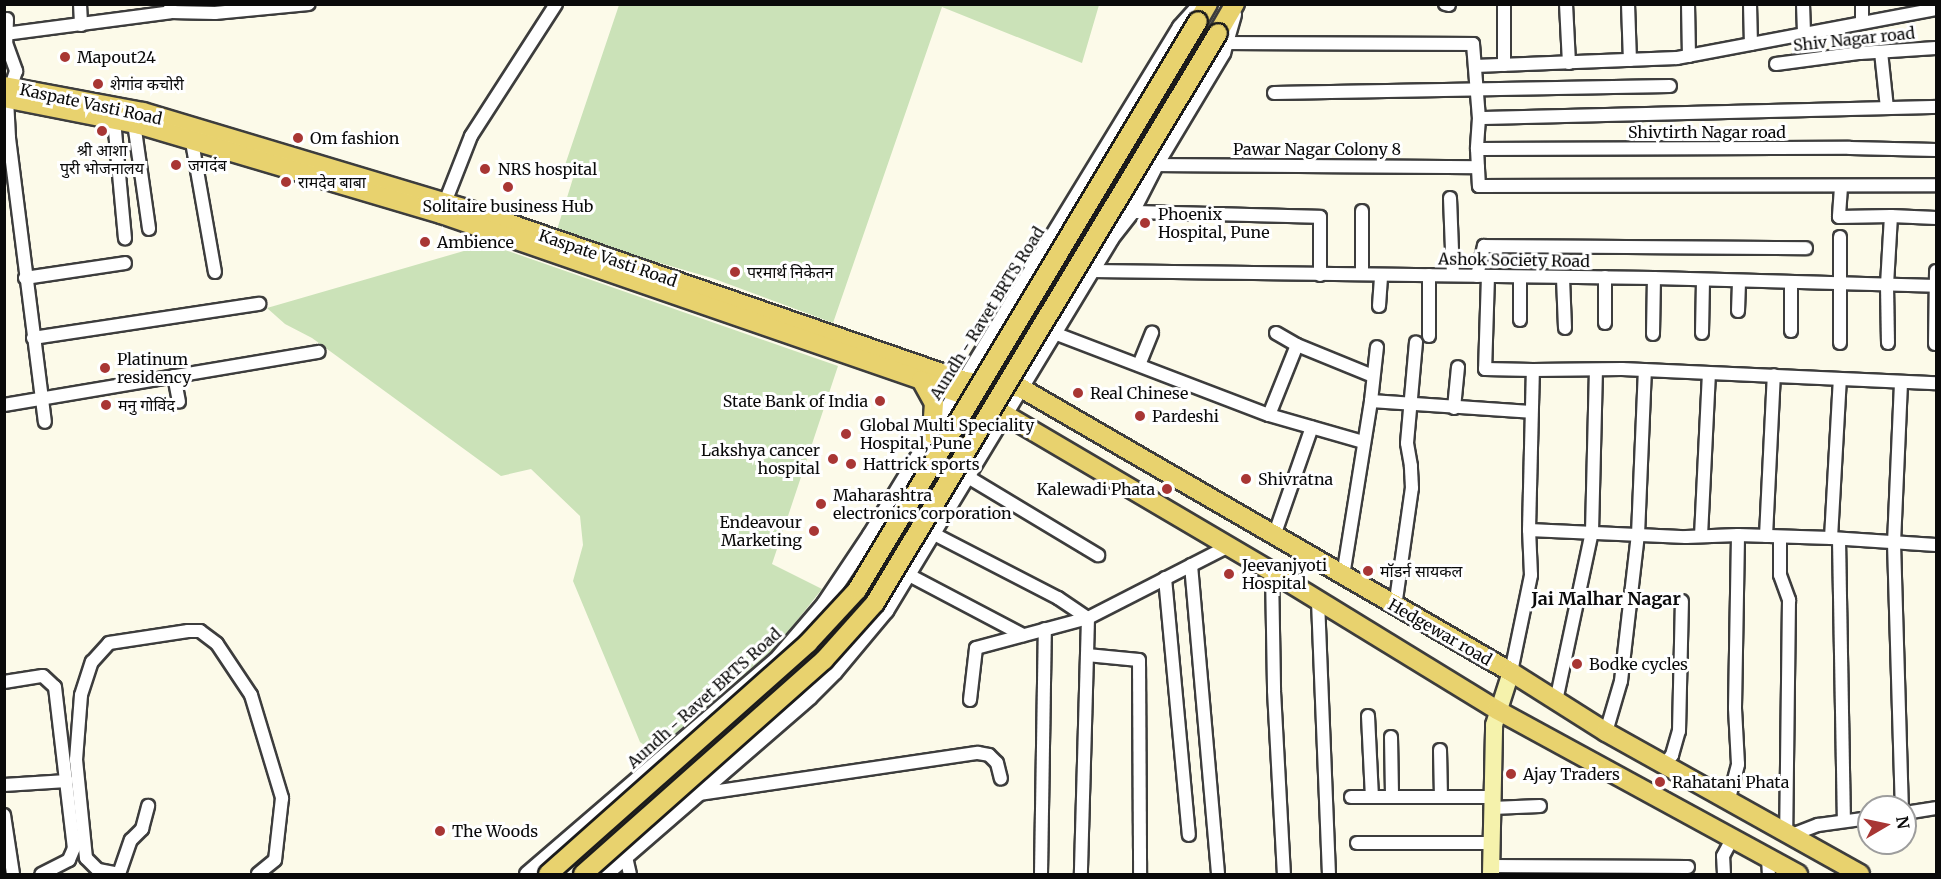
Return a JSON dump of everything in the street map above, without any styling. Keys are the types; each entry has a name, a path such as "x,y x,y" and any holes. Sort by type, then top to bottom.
{"main road":[{"path":"548,874 808,643 856,590 1200,13 1208,4"},
{"path":"583,874 816,668 853,630 875,603 1222,38 1237,4"},
{"name":"Kaspate Vasti Road","path":"7,92 143,112 443,208 961,387"},
{"name":"Kaspate Vasti Road","path":"7,92 114,120 134,123 192,142 443,208"},
{"name":"Kaspate Vasti Road","path":"792,328 921,380 961,387"},
{"path":"921,380 934,403 932,434"},
{"path":"961,387 1021,388"},
{"path":"961,387 1229,546 1497,710 1733,837 1769,866 1798,874"},
{"name":"Hedgewar road","path":"1021,388 1395,607 1511,672 1606,732 1860,874"},
{"path":"1491,870 1492,747 1497,710 1511,672"}],"street":[{"path":"80,4 81,25"},
{"path":"5,34 81,25 170,8 215,13 309,4"},
{"path":"443,208 471,136 556,4"},
{"path":"1504,4 1504,64"},
{"path":"1566,4 1569,63"},
{"path":"1628,4 1630,60"},
{"path":"1688,4 1689,56"},
{"path":"1750,4 1751,44"},
{"path":"1803,4 1804,33"},
{"path":"1862,4 1862,22"},
{"path":"1475,66 1689,56 1932,10"},
{"name":"Aundh - Ravet BRTS Road","path":"527,874 776,660 800,634 838,585 1180,27 1200,13"},
{"path":"7,19 5,34 16,71 7,92 9,138 45,422"},
{"path":"606,874 835,672 886,611 1092,271 1132,212 1155,165 1223,53 1222,38 1473,44 1479,118 1479,186 1936,185"},
{"name":"Shiv Nagar road","path":"1776,64 1936,48"},
{"path":"1881,52 1887,108"},
{"path":"1274,93 1670,86"},
{"path":"1479,118 1936,107"},
{"path":"114,120 125,238"},
{"path":"134,123 149,229"},
{"path":"192,142 215,272"},
{"name":"Shivtirth Nagar road","path":"1478,149 1850,148 1936,150"},
{"name":"Pawar Nagar Colony 8","path":"1155,165 1478,167"},
{"path":"1841,187 1839,218 1891,216 1936,218"},
{"path":"1450,198 1453,275"},
{"path":"1362,211 1362,274"},
{"path":"1132,212 1320,217 1320,275"},
{"path":"1888,343 1887,285 1891,216"},
{"path":"1840,237 1840,343"},
{"path":"1806,248 1484,246 1482,276 1485,369 1646,370 1936,383"},
{"path":"25,278 125,263"},
{"name":"Ashok Society Road","path":"1092,271 1605,277 1936,286"},
{"path":"1935,344 1936,271"},
{"path":"1380,306 1381,274"},
{"path":"1429,275 1429,336"},
{"path":"1520,277 1520,320"},
{"path":"1605,277 1605,323"},
{"path":"1563,278 1565,328"},
{"path":"1653,334 1654,278"},
{"path":"1702,333 1703,280"},
{"path":"1738,311 1739,282"},
{"path":"1791,282 1791,331"},
{"path":"33,338 259,304"},
{"path":"1054,333 1269,415 1363,442"},
{"path":"1139,365 1152,333"},
{"path":"1276,333 1297,345 1373,376"},
{"path":"1395,607 1413,482 1407,444 1416,342"},
{"path":"1269,415 1297,345"},
{"path":"1343,576 1371,401 1377,347"},
{"path":"4,405 319,352"},
{"path":"1454,408 1458,367"},
{"path":"1511,672 1531,574 1529,530 1533,370"},
{"path":"1556,701 1592,532 1596,370"},
{"path":"1606,732 1621,681 1638,535 1646,370"},
{"path":"1701,536 1709,373"},
{"path":"1766,536 1774,375"},
{"path":"174,376 178,402"},
{"path":"1840,379 1835,538 1844,821"},
{"path":"1901,383 1894,543 1902,795"},
{"path":"1371,401 1531,412"},
{"path":"1274,536 1312,427"},
{"path":"968,477 1098,555"},
{"path":"1529,530 1638,535 1835,538 1936,545"},
{"path":"934,534 1058,598 1088,618"},
{"path":"1728,802 1738,764 1735,708 1738,535"},
{"path":"1780,537 1780,575 1790,600 1787,835 1818,825 1857,819"},
{"path":"970,700 976,648 1088,618 1229,546"},
{"path":"1191,565 1218,874"},
{"path":"1272,572 1274,691 1284,874"},
{"path":"909,575 1023,635"},
{"path":"1165,578 1189,835"},
{"path":"1318,601 1329,874"},
{"path":"1665,765 1672,755 1679,731 1682,601"},
{"path":"1081,874 1088,618"},
{"path":"1041,874 1045,629"},
{"path":"148,806 142,829 131,840 119,874 98,870 86,858 76,760 81,695 92,662 109,643 200,631 217,644 251,695 282,798 275,860 258,874"},
{"path":"1087,656 1137,658 1140,662 1140,874"},
{"path":"4,682 43,676 52,682 67,781 73,854 66,863 41,874"},
{"path":"1368,716 1372,797"},
{"path":"1391,737 1392,797"},
{"path":"1440,750 1441,797"},
{"path":"699,794 978,753 989,755 998,763 1001,779"},
{"path":"4,785 67,781"},
{"path":"1350,797 1441,797 1540,806"},
{"path":"1917,811 1936,808"},
{"path":"4,815 7,847 13,874"},
{"path":"1724,874 1723,855 1733,837"},
{"path":"1357,843 1491,843"},
{"path":"626,857 630,874"},
{"path":"1491,870 1689,867"}],"green space":[{"path":"619,5 1099,5 1082,63 942,7 833,323 712,278 556,233 574,175 563,171"},
{"path":"488,244 838,366 772,564 822,589 776,647 656,750 652,743 644,745 640,742 573,581 583,545 580,516 531,469 501,476 312,338 285,324 267,308"}],"place":[{"name":"Mapout24","path":"65,57"},
{"name":"शेगांव कचोरी","path":"98,84"},
{"name":"श्री आशा पुरी भोजनालय","path":"102,131"},
{"name":"Om fashion","path":"298,138"},
{"name":"जगदंब","path":"176,165"},
{"name":"NRS hospital","path":"485,169"},
{"name":"रामदेव बाबा","path":"286,182"},
{"name":"Solitaire business Hub","path":"508,187"},
{"name":"Phoenix Hospital, Pune","path":"1145,223"},
{"name":"Ambience","path":"425,242"},
{"name":"परमार्थ निकेतन","path":"735,272"},
{"name":"Platinum residency","path":"105,368"},
{"name":"Real Chinese","path":"1078,393"},
{"name":"State Bank of India","path":"880,401"},
{"name":"मनु गोविंद","path":"106,405"},
{"name":"Pardeshi","path":"1140,416"},
{"name":"Global Multi Speciality Hospital, Pune","path":"846,434"},
{"name":"Lakshya cancer hospital","path":"833,459"},
{"name":"Hattrick sports","path":"851,464"},
{"name":"Shivratna","path":"1246,479"},
{"name":"Kalewadi Phata","path":"1167,489"},
{"name":"Maharashtra electronics corporation","path":"821,504"},
{"name":"Endeavour Marketing","path":"814,531"},
{"name":"मॉडर्न सायकल","path":"1368,571"},
{"name":"Jeevanjyoti Hospital","path":"1229,574"},
{"name":"Bodke cycles","path":"1577,664"},
{"name":"Ajay Traders","path":"1511,774"},
{"name":"Rahatani Phata","path":"1660,782"},
{"name":"The Woods","path":"440,831"}],"district":[{"name":"Jai Malhar Nagar","path":"1606,599"}]}
